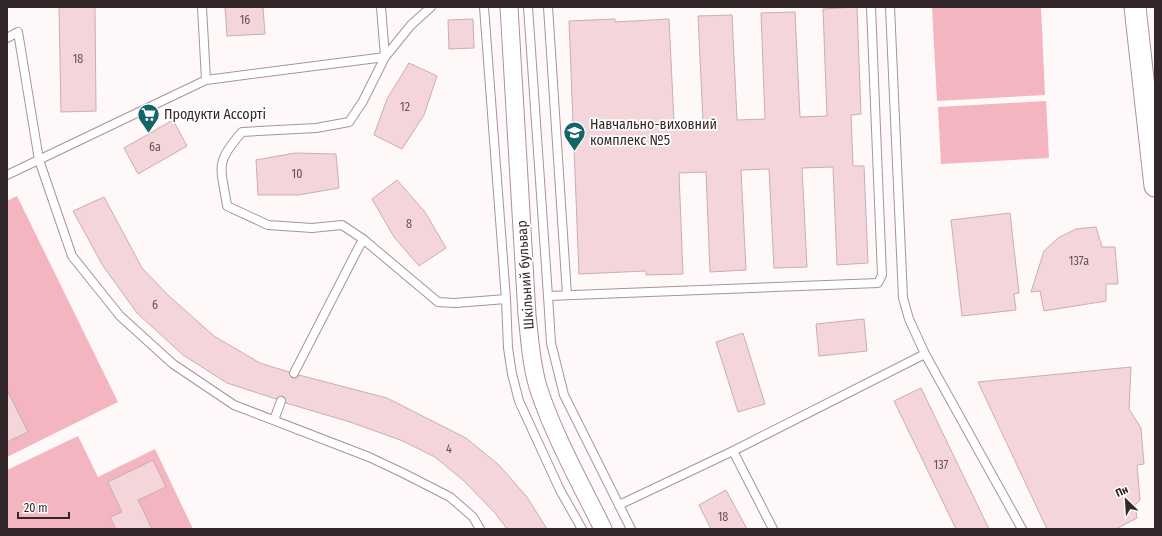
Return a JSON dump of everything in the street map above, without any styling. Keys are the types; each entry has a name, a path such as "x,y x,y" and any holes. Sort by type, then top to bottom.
{"street":[{"name":"Шкільний бульвар","path":"508,7 526,308 532,362 539,389 550,420 603,529"},
{"path":"1134,7 1155,186"}],"lane":[{"path":"202,7 206,80"},
{"path":"382,7 385,57"},
{"path":"432,7 411,25 385,57 364,101 349,122 316,128 242,132 226,150 220,164 227,206 268,225 312,228 342,225 363,239 438,302 455,303 506,299"},
{"path":"484,7 506,299 508,348 512,374 519,401 560,490 582,529"},
{"path":"528,7 551,343 564,395 631,529"},
{"path":"548,7 566,295"},
{"path":"548,296 878,283 882,275 871,7"},
{"path":"890,7 904,298 909,319 925,354 1022,529"},
{"path":"7,38 18,32 39,160 72,256 120,316 178,368 234,404 369,457 450,497 473,517 480,529"},
{"path":"7,175 206,80 385,57"},
{"path":"294,373 363,239"},
{"path":"620,506 733,452 925,354"},
{"path":"274,420 281,401"},
{"path":"733,452 773,529"}],"shaded area":[{"path":"932,7 1041,7 1045,95 937,101"},
{"path":"1046,101 1049,158 941,164 938,107"},
{"path":"17,196 118,402 7,457 7,201"},
{"path":"78,436 98,477 155,449 193,529 7,529 7,470"}],"building":[{"path":"59,7 95,7 96,111 61,112"},
{"path":"225,7 263,7 265,34 227,36"},
{"path":"857,7 861,114 851,115 853,166 864,166 868,263 837,265 833,167 802,168 807,267 774,268 769,169 741,170 746,270 710,272 706,172 679,173 683,274 646,275 646,271 579,274 569,21 615,19 615,22 669,19 674,122 703,121 698,16 732,15 737,120 765,119 761,13 795,12 800,117 827,116 823,9"},
{"path":"473,19 474,48 449,49 448,20"},
{"path":"409,63 437,76 424,115 402,149 374,135 387,99"},
{"path":"173,120 187,146 138,174 124,148"},
{"path":"295,153 336,154 339,188 298,195 258,195 256,160"},
{"path":"397,180 425,212 446,248 419,266 394,237 372,199"},
{"path":"104,197 142,268 169,296 214,336 260,363 289,372 292,378 297,378 299,375 387,398 466,438 499,465 527,497 547,529 507,529 495,513 464,481 435,457 403,441 350,422 286,403 283,396 276,399 227,383 183,355 137,313 103,266 73,211"},
{"path":"1010,213 1019,293 1014,294 1016,310 962,316 951,220"},
{"path":"1096,227 1102,247 1115,247 1118,284 1106,284 1106,301 1044,311 1040,291 1031,292 1044,251 1058,238 1076,229"},
{"path":"864,319 867,351 819,356 816,324"},
{"path":"743,333 765,404 738,412 716,342"},
{"path":"1131,367 1129,409 1141,428 1144,464 1137,465 1140,500 1135,505 1137,518 1116,529 1047,529 978,382"},
{"path":"921,388 989,529 956,529 894,401"},
{"path":"7,390 28,432 7,442"},
{"path":"153,460 166,487 138,500 152,529 116,529 110,517 122,512 108,482"},
{"path":"726,490 747,529 711,529 699,505"}],"place":[{"name":"Продукти Ассорті","path":"148,134"},
{"name":"Навчально-виховний комплекс №5","path":"574,152"}]}
